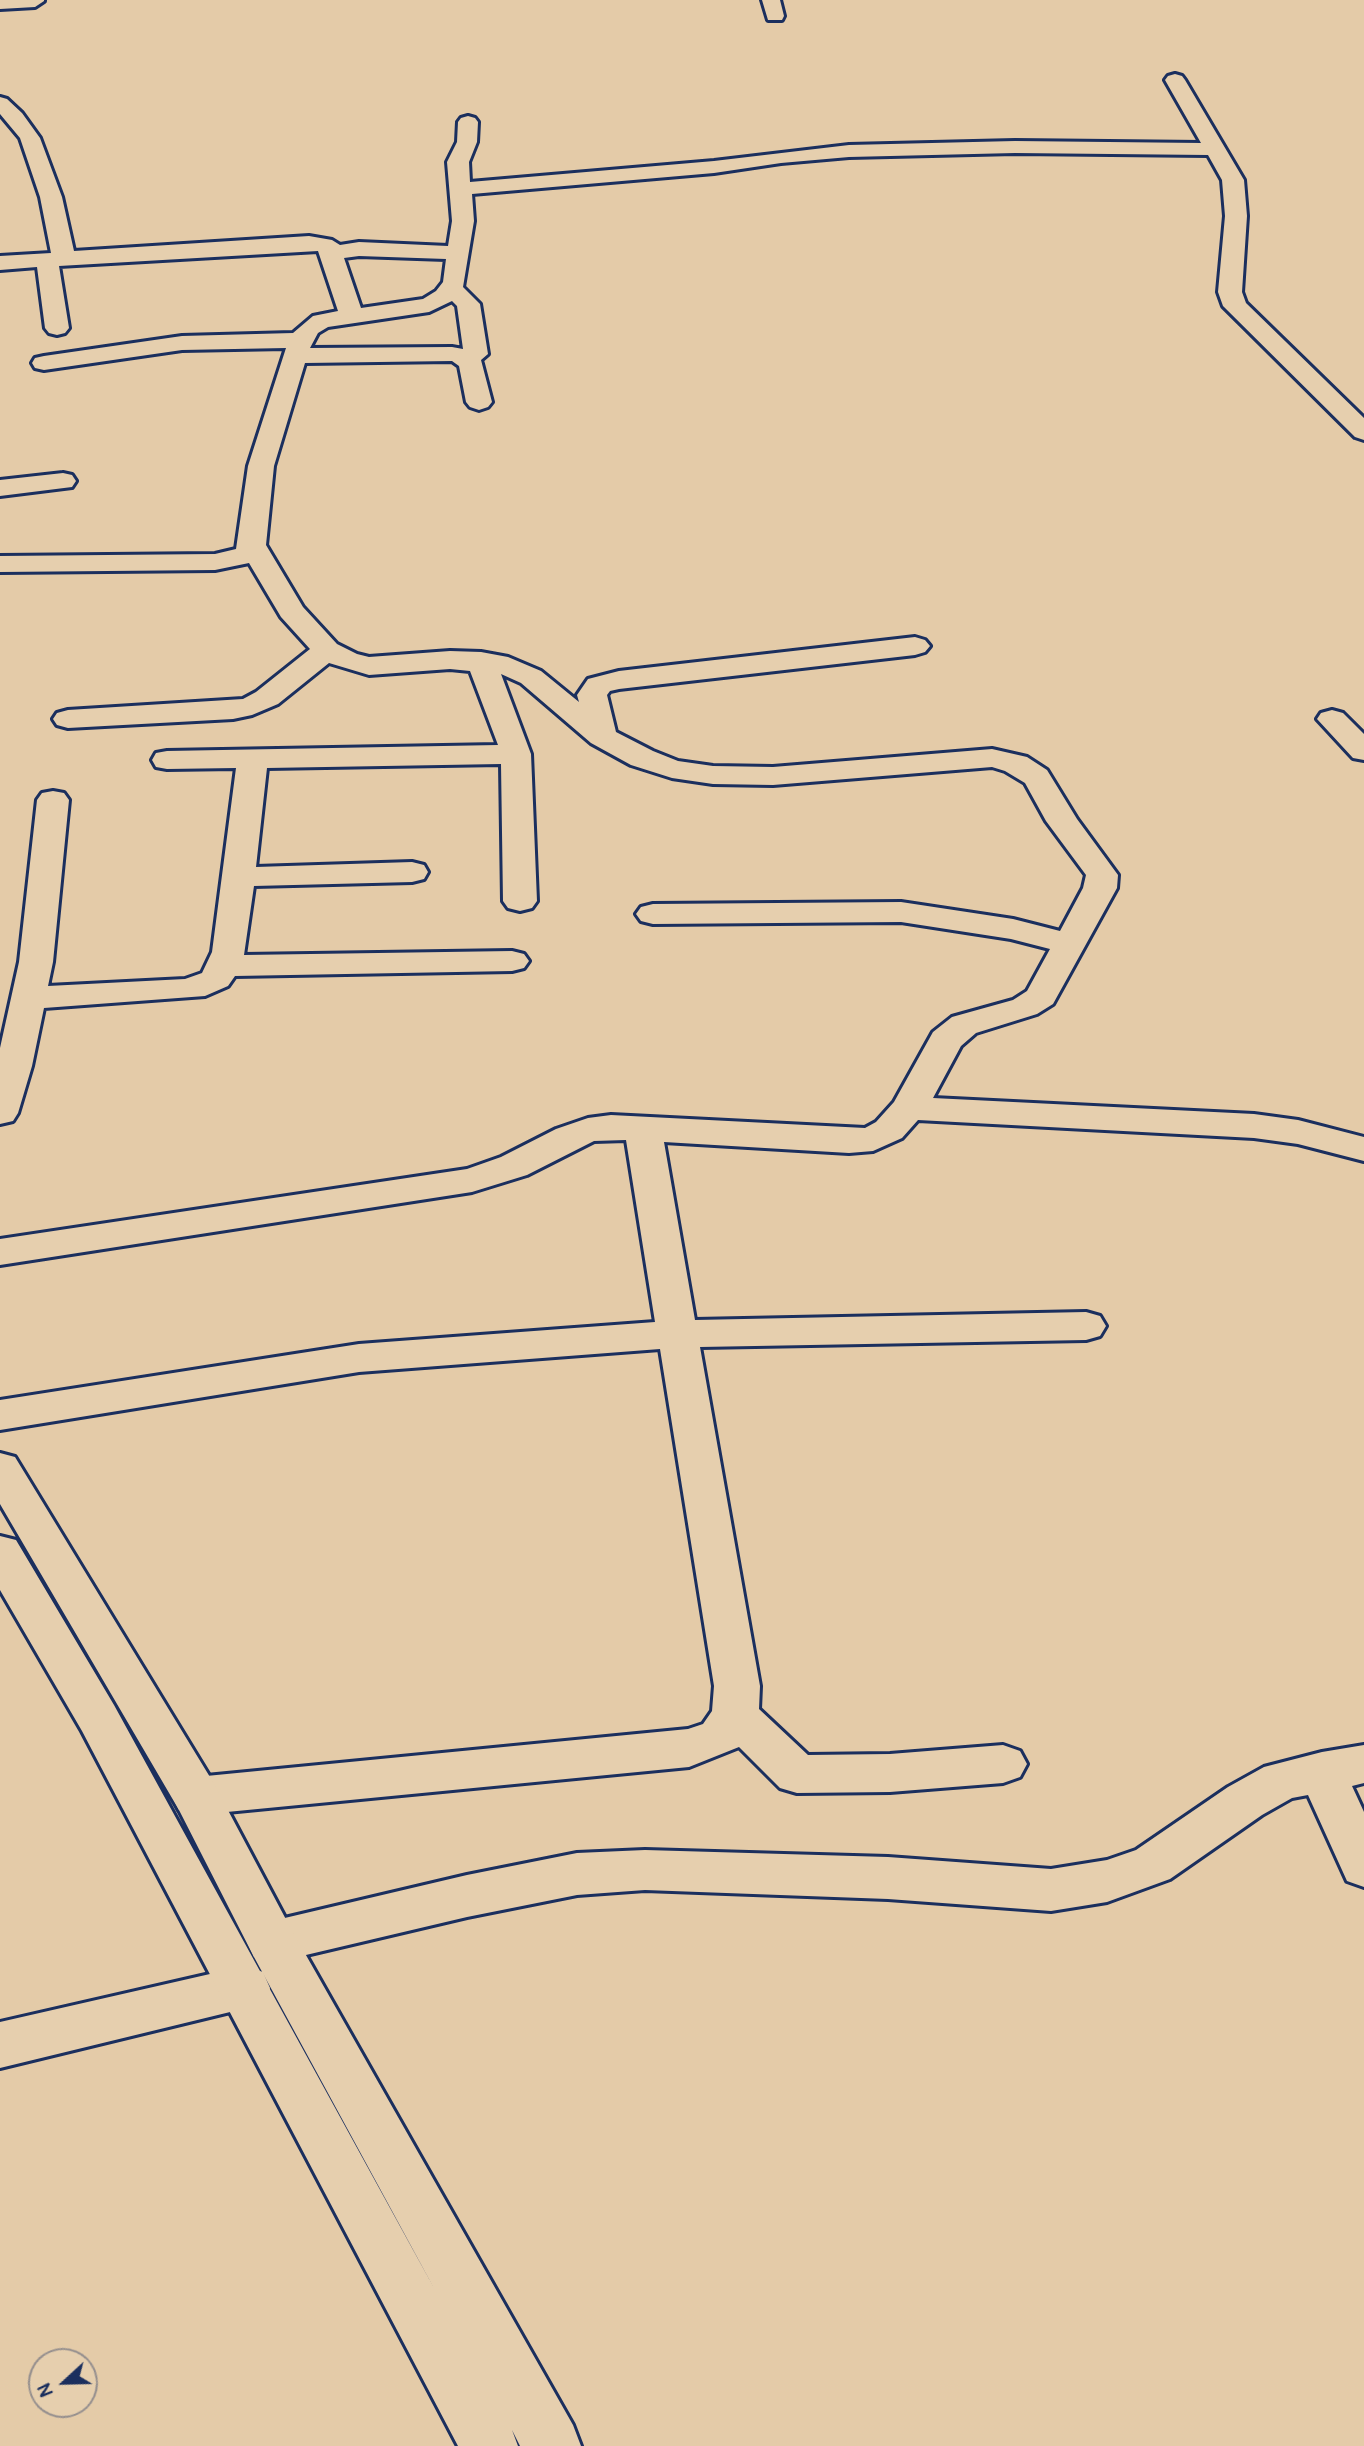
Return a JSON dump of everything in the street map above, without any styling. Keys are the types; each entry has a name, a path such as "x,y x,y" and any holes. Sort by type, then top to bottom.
{"street":[{"path":"0,3 35,1"},
{"path":"1175,79 1233,180 1236,194 1230,292 1235,306 1364,432"},
{"path":"0,103 15,117 30,138 51,197 56,259 57,328"},
{"path":"0,564 215,562 247,554 252,545 261,466 298,348 310,328 321,321 351,315 429,305 444,296 454,284 463,222 458,162 467,142 468,122"},
{"path":"460,189 714,167 849,151 1015,147 1216,149"},
{"path":"0,263 292,243 324,245 338,252 359,249 458,253"},
{"path":"330,249 351,315"},
{"path":"450,287 468,304 476,354"},
{"path":"44,363 182,343 452,354 464,357 471,363 479,402"},
{"path":"0,488 63,481"},
{"path":"0,1252 471,1180 514,1166 569,1137 588,1130 611,1127 849,1141 873,1139 889,1130 909,1108 946,1040 964,1025 1025,1007 1041,996 1100,888 1102,875 1062,821 1036,777 1016,764 992,758 837,772 713,775 672,769 642,758 602,737 531,677 508,666 481,661 450,660 369,666 347,661 327,650 281,597 252,545"},
{"path":"602,737 592,695 599,685 619,680 915,646"},
{"path":"68,719 233,710 252,706 267,698 327,650"},
{"path":"481,661 516,754 520,901"},
{"path":"1332,719 1364,751"},
{"path":"167,760 516,754"},
{"path":"28,998 205,986 216,979 229,952 253,759"},
{"path":"0,1113 14,1066 36,962 53,800"},
{"path":"240,877 412,872"},
{"path":"653,914 901,912 942,916 1013,929 1070,944"},
{"path":"224,965 512,961"},
{"path":"909,1108 1254,1126 1298,1132 1364,1149"},
{"path":"196,1796 689,1748 720,1737 735,1714 737,1686 643,1129"},
{"path":"0,1415 359,1358 678,1334 1087,1326"},
{"path":"0,1468 196,1796 272,1942 552,2446"},
{"path":"0,1552 97,1718 489,2446"},
{"path":"735,1714 797,1774 890,1773 1003,1764"},
{"path":"272,1942 467,1896 577,1874 645,1870 888,1878 1051,1890 1107,1881 1153,1865 1245,1801 1281,1781 1343,1767 1364,1867"},
{"path":"0,2045 245,1989"}]}
